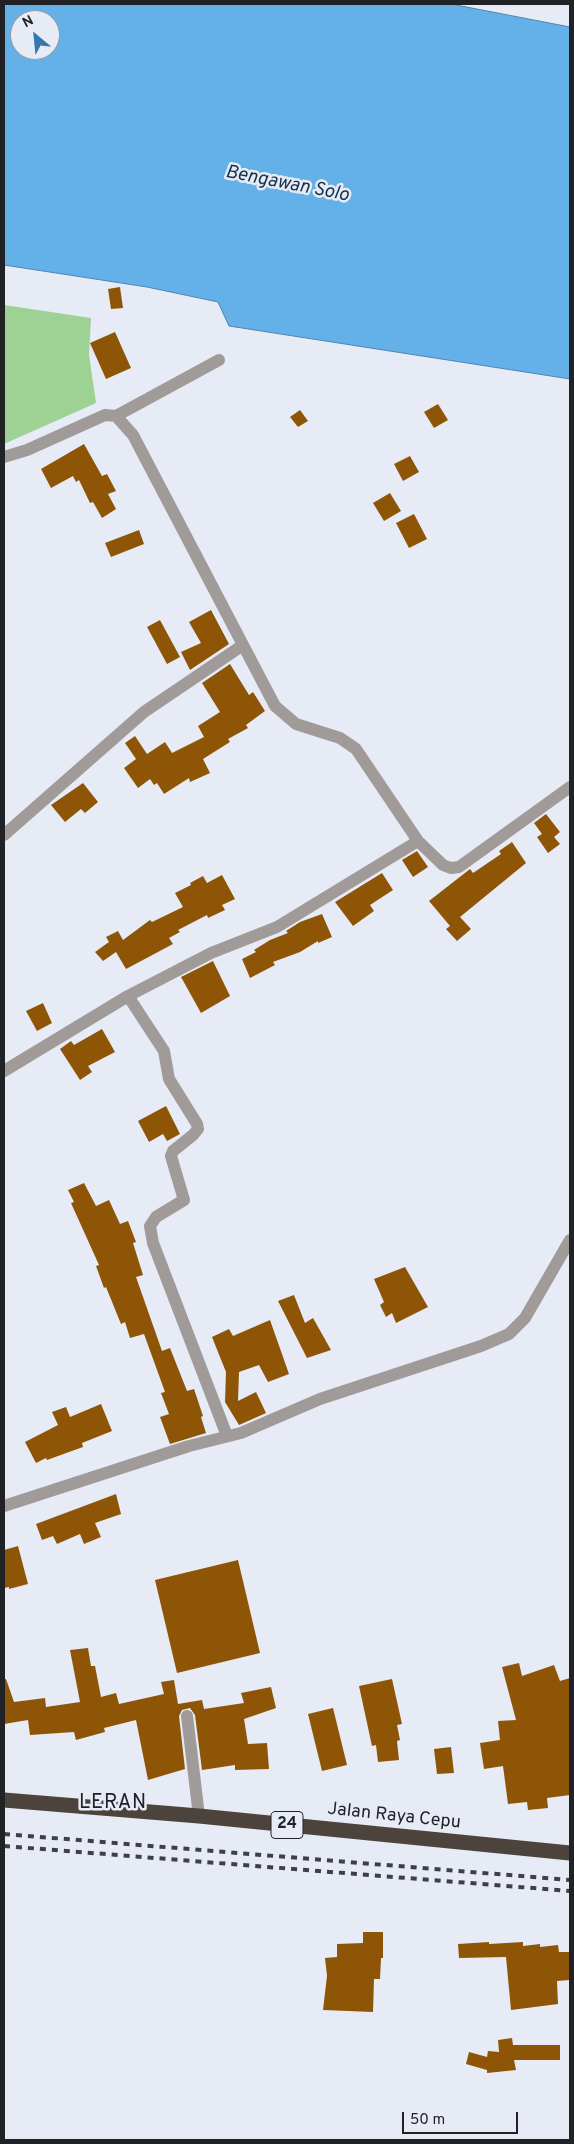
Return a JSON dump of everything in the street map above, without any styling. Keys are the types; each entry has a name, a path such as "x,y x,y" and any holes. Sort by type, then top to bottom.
{"highway":[{"name":"Jalan Raya Cepu","path":"4,1800 199,1816 570,1853"}],"street":[{"path":"4,457 27,450 106,415 116,416 219,360"},
{"path":"116,416 133,435 275,706 284,716 296,724 340,738 356,750 418,841 443,865 451,868 459,867 570,787"},
{"path":"4,835 144,712 243,645"},
{"path":"4,1071 128,996 229,944 277,928 418,841"},
{"path":"128,996 164,1051 169,1079 197,1124 198,1129 171,1156 184,1200 156,1217 150,1226 152,1243 228,1436"},
{"path":"4,1506 60,1486 241,1433 320,1398 481,1346 509,1334 525,1318 570,1240"},
{"path":"187,1716 199,1816"}],"green space":[{"path":"4,305 91,318 89,355 96,403 4,444"}],"water":[{"name":"Bengawan Solo","path":"4,4 451,4 570,27 570,379 229,326 218,302 147,287 4,265"}],"building":[{"path":"120,287 123,308 111,309 108,289"},
{"path":"115,332 131,368 106,379 90,343"},
{"path":"438,404 448,420 434,428 424,412"},
{"path":"300,410 308,421 298,427 290,417"},
{"path":"84,444 102,476 107,474 116,491 108,494 116,509 102,518 93,502 90,503 79,480 76,482 73,476 51,488 41,469"},
{"path":"410,456 419,472 403,481 394,464"},
{"path":"390,493 401,511 384,521 373,503"},
{"path":"414,514 427,539 409,548 396,523"},
{"path":"139,530 144,544 111,557 105,543"},
{"path":"211,610 229,644 190,670 181,652 201,643 189,622"},
{"path":"160,620 180,657 167,664 147,627"},
{"path":"230,664 249,695 253,692 265,711 246,725 248,728 228,739 230,742 203,759 210,773 190,782 189,778 164,794 157,783 154,785 150,779 138,788 124,768 136,759 125,743 135,736 147,754 165,742 172,753 204,737 198,726 220,712 202,683"},
{"path":"83,783 98,802 85,813 81,809 65,822 51,805"},
{"path":"546,814 560,832 554,837 560,844 548,853 537,837 542,834 534,823"},
{"path":"512,842 526,863 460,917 471,929 457,941 446,929 450,926 429,901 470,869 473,873 501,854 499,851"},
{"path":"417,851 428,867 413,877 402,860"},
{"path":"382,873 393,890 370,905 374,911 353,926 335,902"},
{"path":"222,875 235,899 222,905 225,910 208,918 207,915 178,930 180,932 169,938 173,944 126,969 116,952 103,961 95,952 109,942 106,937 118,931 123,940 150,920 152,922 183,907 175,893 191,885 190,883 203,876 207,883"},
{"path":"322,914 332,937 318,943 318,941 300,952 273,962 275,965 250,978 242,959 256,952 254,950 270,940 288,933 286,931 300,922"},
{"path":"213,961 230,996 201,1013 181,977"},
{"path":"43,1003 52,1023 37,1031 26,1011"},
{"path":"102,1029 115,1052 88,1066 92,1072 80,1080 60,1049 71,1041 74,1045"},
{"path":"166,1106 180,1134 167,1141 163,1134 149,1142 138,1121"},
{"path":"84,1183 96,1206 109,1200 120,1224 128,1221 136,1242 133,1243 143,1275 136,1277 162,1351 170,1348 187,1391 194,1389 203,1416 201,1417 206,1433 170,1444 160,1417 169,1414 161,1393 165,1392 144,1334 130,1338 125,1322 121,1324 106,1287 104,1288 96,1266 99,1265 71,1203 74,1202 68,1190"},
{"path":"405,1267 428,1307 396,1323 392,1313 386,1317 380,1305 384,1302 374,1279"},
{"path":"294,1295 305,1323 313,1318 331,1350 307,1358 278,1301"},
{"path":"270,1320 289,1374 268,1382 259,1365 239,1372 238,1401 256,1392 266,1413 239,1425 225,1402 226,1372 212,1337 229,1329 233,1336"},
{"path":"101,1404 112,1431 82,1443 83,1447 47,1460 46,1458 36,1463 25,1442 58,1425 52,1412 66,1407 70,1417"},
{"path":"116,1494 121,1514 95,1523 101,1537 84,1544 80,1534 57,1544 53,1536 42,1540 36,1524"},
{"path":"18,1546 28,1584 9,1589 9,1587 4,1588 4,1550"},
{"path":"238,1560 260,1653 177,1673 155,1580"},
{"path":"88,1648 91,1666 95,1666 101,1697 116,1693 119,1704 164,1694 161,1682 174,1680 178,1704 202,1700 204,1709 244,1703 241,1693 271,1687 276,1708 244,1719 248,1744 267,1743 269,1769 235,1770 235,1765 202,1770 195,1715 190,1708 182,1710 179,1716 185,1769 148,1780 136,1720 104,1728 105,1732 76,1740 74,1732 30,1735 28,1720 4,1724 4,1679 6,1679 14,1702 45,1698 46,1707 80,1702 70,1650"},
{"path":"519,1663 522,1676 554,1665 560,1681 570,1678 570,1795 547,1798 548,1808 528,1810 527,1802 508,1804 503,1766 484,1769 480,1743 500,1740 498,1721 516,1720 502,1667"},
{"path":"392,1679 402,1724 397,1725 400,1740 397,1741 399,1760 378,1762 376,1745 372,1746 359,1686"},
{"path":"333,1708 347,1765 322,1771 308,1714"},
{"path":"451,1747 454,1773 437,1774 434,1749"},
{"path":"363,1932 383,1932 383,1958 381,1958 380,1979 374,1979 373,2012 323,2010 327,1976 325,1958 337,1957 337,1944 363,1943"},
{"path":"489,1942 489,1944 523,1942 523,1946 540,1944 540,1947 558,1945 559,1952 570,1952 570,1980 557,1981 558,2004 511,2010 506,1957 459,1958 458,1944"},
{"path":"512,2038 513,2045 560,2045 560,2060 514,2060 516,2070 487,2073 487,2070 466,2064 469,2052 487,2057 488,2051 499,2052 498,2040"}],"railway":[{"path":"4,1834 570,1880"},
{"path":"4,1846 570,1891"}],"district":[{"name":"LERAN","path":"113,1804"}]}
